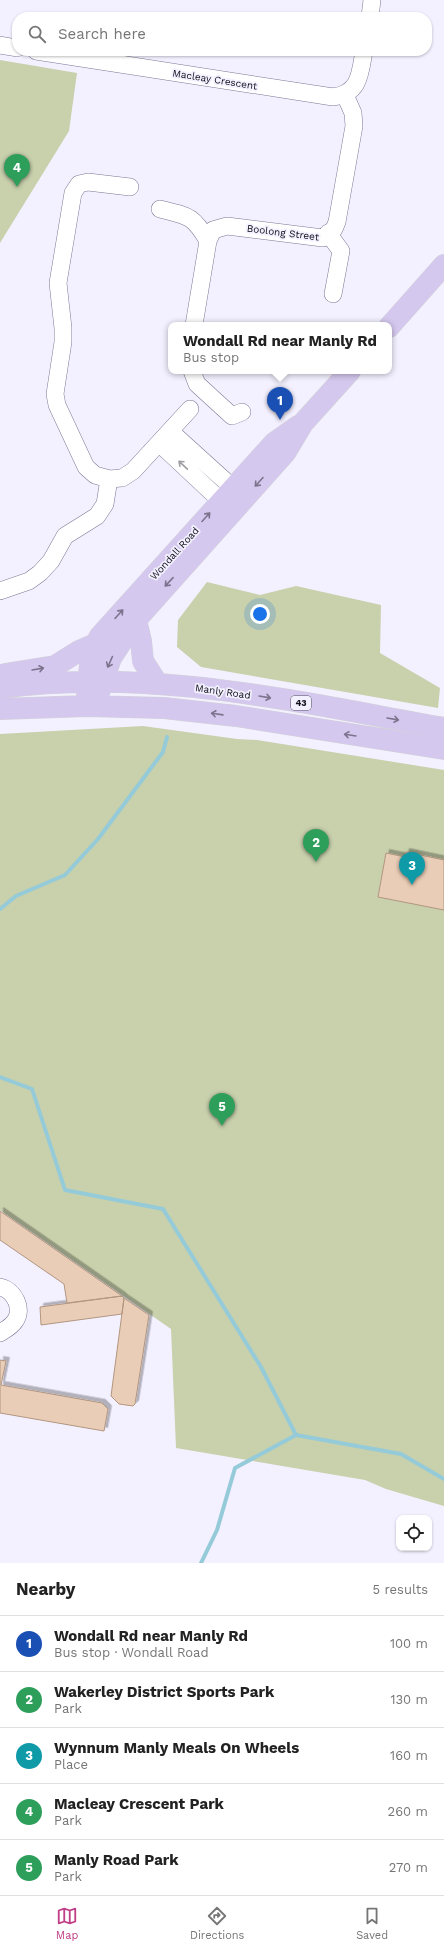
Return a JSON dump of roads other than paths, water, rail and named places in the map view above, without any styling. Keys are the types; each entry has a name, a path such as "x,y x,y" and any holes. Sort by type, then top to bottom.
{"main road":[{"path":"392,324 444,265"},
{"name":"Wondall Road","path":"95,681 136,620 285,453 303,423 347,374"},
{"name":"Wondall Road","path":"91,706 95,681 90,659 95,644 106,628 274,443 303,423"},
{"path":"136,620 142,641 143,661 157,683"},
{"path":"0,675 55,666 79,651 95,644"},
{"name":"Manly Road","path":"0,688 95,681 157,683 235,691 444,728"},
{"path":"0,709 136,706 197,711 444,749"}],"street":[{"path":"371,12 372,0"},
{"path":"0,45 12,47"},
{"name":"Macleay Crescent","path":"68,56 333,98 344,95"},
{"path":"344,95 353,89 360,76 363,56"},
{"name":"Boolong Street","path":"208,241 213,230 227,226 323,238 328,233 337,222 354,126 353,113 344,95"},
{"path":"130,187 88,182 79,184 73,193 58,283 63,342 55,394 57,405 86,467 94,475 109,479 122,478 134,471 190,409"},
{"path":"160,209 188,216 198,225 208,241 194,322"},
{"path":"328,233 345,252 333,294"},
{"path":"193,374 197,384 232,416 242,412"},
{"path":"164,437 227,494"},
{"path":"0,591 29,580 40,573 51,561 65,536 97,516 105,504 109,479"},
{"path":"0,1287 14,1296 19,1308 16,1321 0,1333"}],"waterway":[{"path":"0,909 16,896 65,875 98,839 163,752 167,737"},
{"path":"0,1077 32,1089 65,1190 163,1209 261,1367 296,1435 401,1454 444,1479"},
{"path":"201,1563 217,1530 235,1468 296,1435"}],"place":[{"name":"Macleay Crescent Park","path":"17,187"},
{"name":"Wondall Rd near Manly Rd","path":"280,420"},
{"name":"Wakerley District Sports Park","path":"316,862"},
{"name":"Wynnum Manly Meals On Wheels","path":"412,885"},
{"name":"Manly Road Park","path":"222,1126"}]}
